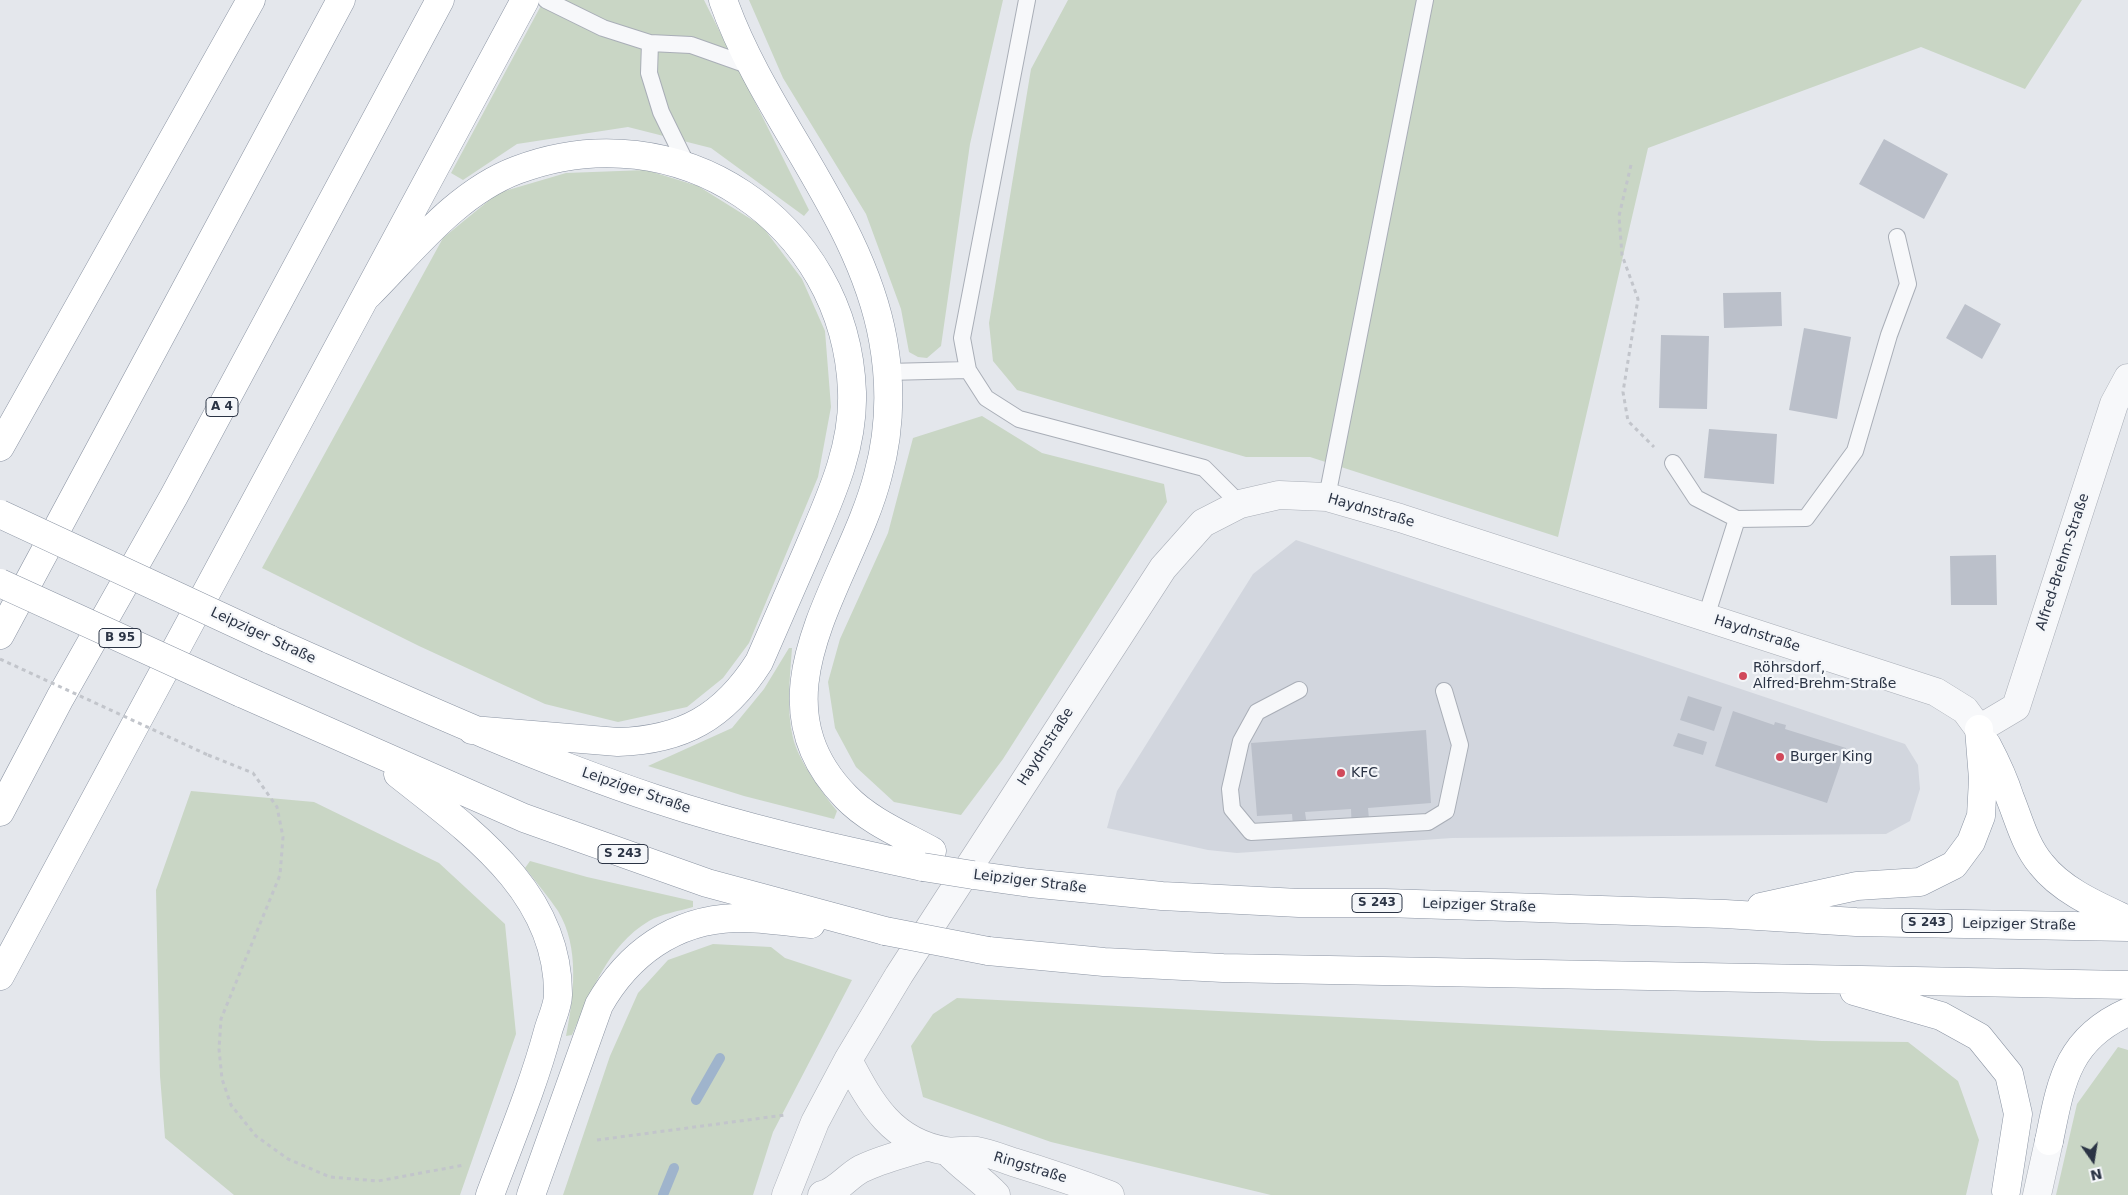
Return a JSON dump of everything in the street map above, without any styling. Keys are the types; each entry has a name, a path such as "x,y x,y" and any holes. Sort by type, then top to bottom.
{"highway":[{"path":"237,26 243,0"},
{"path":"0,447 251,0"},
{"path":"0,636 341,0"},
{"name":"A 4","path":"0,812 60,698 174,496 440,0"},
{"path":"0,976 525,0"},
{"path":"723,0 730,20 753,67 847,239 875,308 883,340 887,372 888,408 885,444 878,475 861,526 808,652 803,676 806,725 813,748 833,784 864,812 927,859"},
{"path":"368,295 462,201 488,184 516,170 546,160 604,153 632,154 687,166 731,186 763,208 785,228 808,256 826,288 840,321 849,356 852,393 850,429 839,474 759,662 746,683 730,701 710,716 689,728 667,737 642,741 618,742 472,730"},
{"name":"Leipziger Straße","path":"0,514 269,640 472,730 657,799 753,828 927,859 972,874 1030,884 1162,896 1299,903 1385,903 1725,914 1856,922 2128,927"},
{"name":"B 95","path":"0,584 370,751"},
{"path":"1725,914 1857,886 1920,882 1954,865 1971,842 1981,816 1983,779 1979,729"},
{"path":"1979,729 2000,773 2020,828 2041,864 2063,885 2091,902 2128,920"},
{"path":"370,751 481,840 536,907 553,952 558,996 544,1047 490,1195"},
{"name":"S 243","path":"370,751 524,818 706,883 885,931 988,951 1104,962 1233,969 2128,985"},
{"path":"531,1195 599,1005 610,985 642,951 661,938 684,927 710,920 736,918 885,931"},
{"path":"1815,980 1941,1016 1978,1037 2009,1074 2018,1114 2006,1193"},
{"path":"2049,1141 2060,1086 2066,1069 2078,1048 2092,1033 2128,1012"}],"street":[{"name":"Alfred-Brehm-Straße","path":"1979,729 2016,707 2114,404 2128,378"},
{"name":"Haydnstraße","path":"802,1118 848,1060 920,943 1163,568 1203,523 1240,504 1279,495 1327,497 1400,518 1936,692 1965,710 1979,729"},
{"name":"Ringstraße","path":"848,1060 870,1101 881,1116 899,1132 937,1149 960,1164 996,1195"},
{"path":"786,1195 802,1118"},
{"path":"2037,1195 2049,1141"},
{"name":"Ringstraße","path":"822,1195 828,1194 842,1181 862,1169 937,1149 976,1151 1059,1175 1110,1195"},
{"name":"Ringstraße","path":"1065,1195 1069,1193 1095,1195"}],"lane":[{"path":"546,0 603,28 650,43 691,45 753,67"},
{"path":"1027,0 962,338 968,370 986,398 1018,419 1204,468 1240,504"},
{"path":"1327,497 1425,0"},
{"path":"650,43 649,73 661,112 687,166"},
{"path":"1674,463 1696,498 1737,519 1806,518 1855,451 1889,335 1908,284 1897,237"},
{"path":"887,372 968,370"},
{"path":"1706,618 1737,519"},
{"path":"1299,690 1257,712 1241,741 1230,789 1232,809 1251,832 1428,822 1446,811 1460,744 1444,691"}],"path":[{"path":"1631,165 1619,216 1622,255 1638,299 1623,392 1628,421 1674,463"},
{"path":"0,659 208,755 253,772 277,807 282,837 280,874 221,1019 219,1049 222,1080 231,1105 256,1136 288,1159 330,1178 378,1181 464,1165"},
{"path":"597,1140 802,1118"}],"shaded area":[{"path":"1296,540 1905,744 1918,765 1920,789 1910,821 1886,834 1452,838 1237,853 1208,850 1107,828 1117,791 1253,574"}],"green space":[{"path":"544,0 704,0 809,210 804,216 711,148 628,127 517,144 463,180 451,173"},
{"path":"749,0 1003,0 970,144 941,346 927,358 918,357 909,352 901,309 866,214 783,78"},
{"path":"1068,0 2082,0 2025,89 1921,47 1648,148 1558,537 1310,457 1246,457 1017,390 993,361 989,323 1031,69"},
{"path":"646,170 698,186 762,226 802,279 825,331 831,407 818,477 749,643 723,678 687,707 618,722 545,704 419,646 262,568 443,238 498,193 566,173"},
{"path":"982,416 1042,453 1164,484 1167,502 1003,759 961,815 894,802 856,767 835,728 828,682 840,639 888,533 913,438"},
{"path":"789,648 792,648 789,704 793,738 806,767 837,811 834,819 744,796 648,766 732,728 764,689"},
{"path":"191,791 314,802 439,863 505,924 516,1034 460,1195 234,1195 165,1138 160,1076 156,890"},
{"path":"530,861 587,877 693,901 693,907 649,921 634,931 622,943 602,972 572,1035 566,1036 573,988 570,940 558,911 525,868"},
{"path":"713,944 771,947 785,958 852,980 773,1132 753,1195 563,1195 610,1056 638,993 668,960"},
{"path":"957,998 1822,1041 1908,1042 1958,1081 1979,1140 1966,1195 1271,1195 1051,1142 923,1097 911,1046 933,1014"},
{"path":"2118,1047 2128,1050 2128,1195 2056,1195 2077,1104"}],"building":[{"path":"1884,139 1948,174 1924,219 1859,184"},
{"path":"1781,292 1782,326 1724,328 1723,293"},
{"path":"1965,304 2001,324 1982,359 1946,338"},
{"path":"1804,328 1851,337 1837,419 1789,410"},
{"path":"1661,335 1709,336 1707,409 1659,408"},
{"path":"1709,429 1777,434 1774,484 1704,478"},
{"path":"1996,555 1997,605 1951,605 1950,556"},
{"path":"1688,696 1722,707 1714,731 1680,720"},
{"name":"Burger King","path":"1733,711 1774,725 1775,722 1786,725 1785,729 1846,748 1827,803 1715,766"},
{"name":"KFC","path":"1426,730 1431,803 1368,808 1370,831 1352,833 1351,809 1305,812 1307,826 1293,826 1292,814 1257,816 1251,743"},
{"path":"1678,733 1707,742 1703,755 1673,746"}],"waterway":[{"path":"696,1100 720,1058"},
{"path":"663,1195 674,1168"}],"place":[{"name":"Röhrsdorf, Alfred-Brehm-Straße","path":"1743,676"},
{"name":"Burger King","path":"1780,757"},
{"name":"KFC","path":"1341,773"}]}
